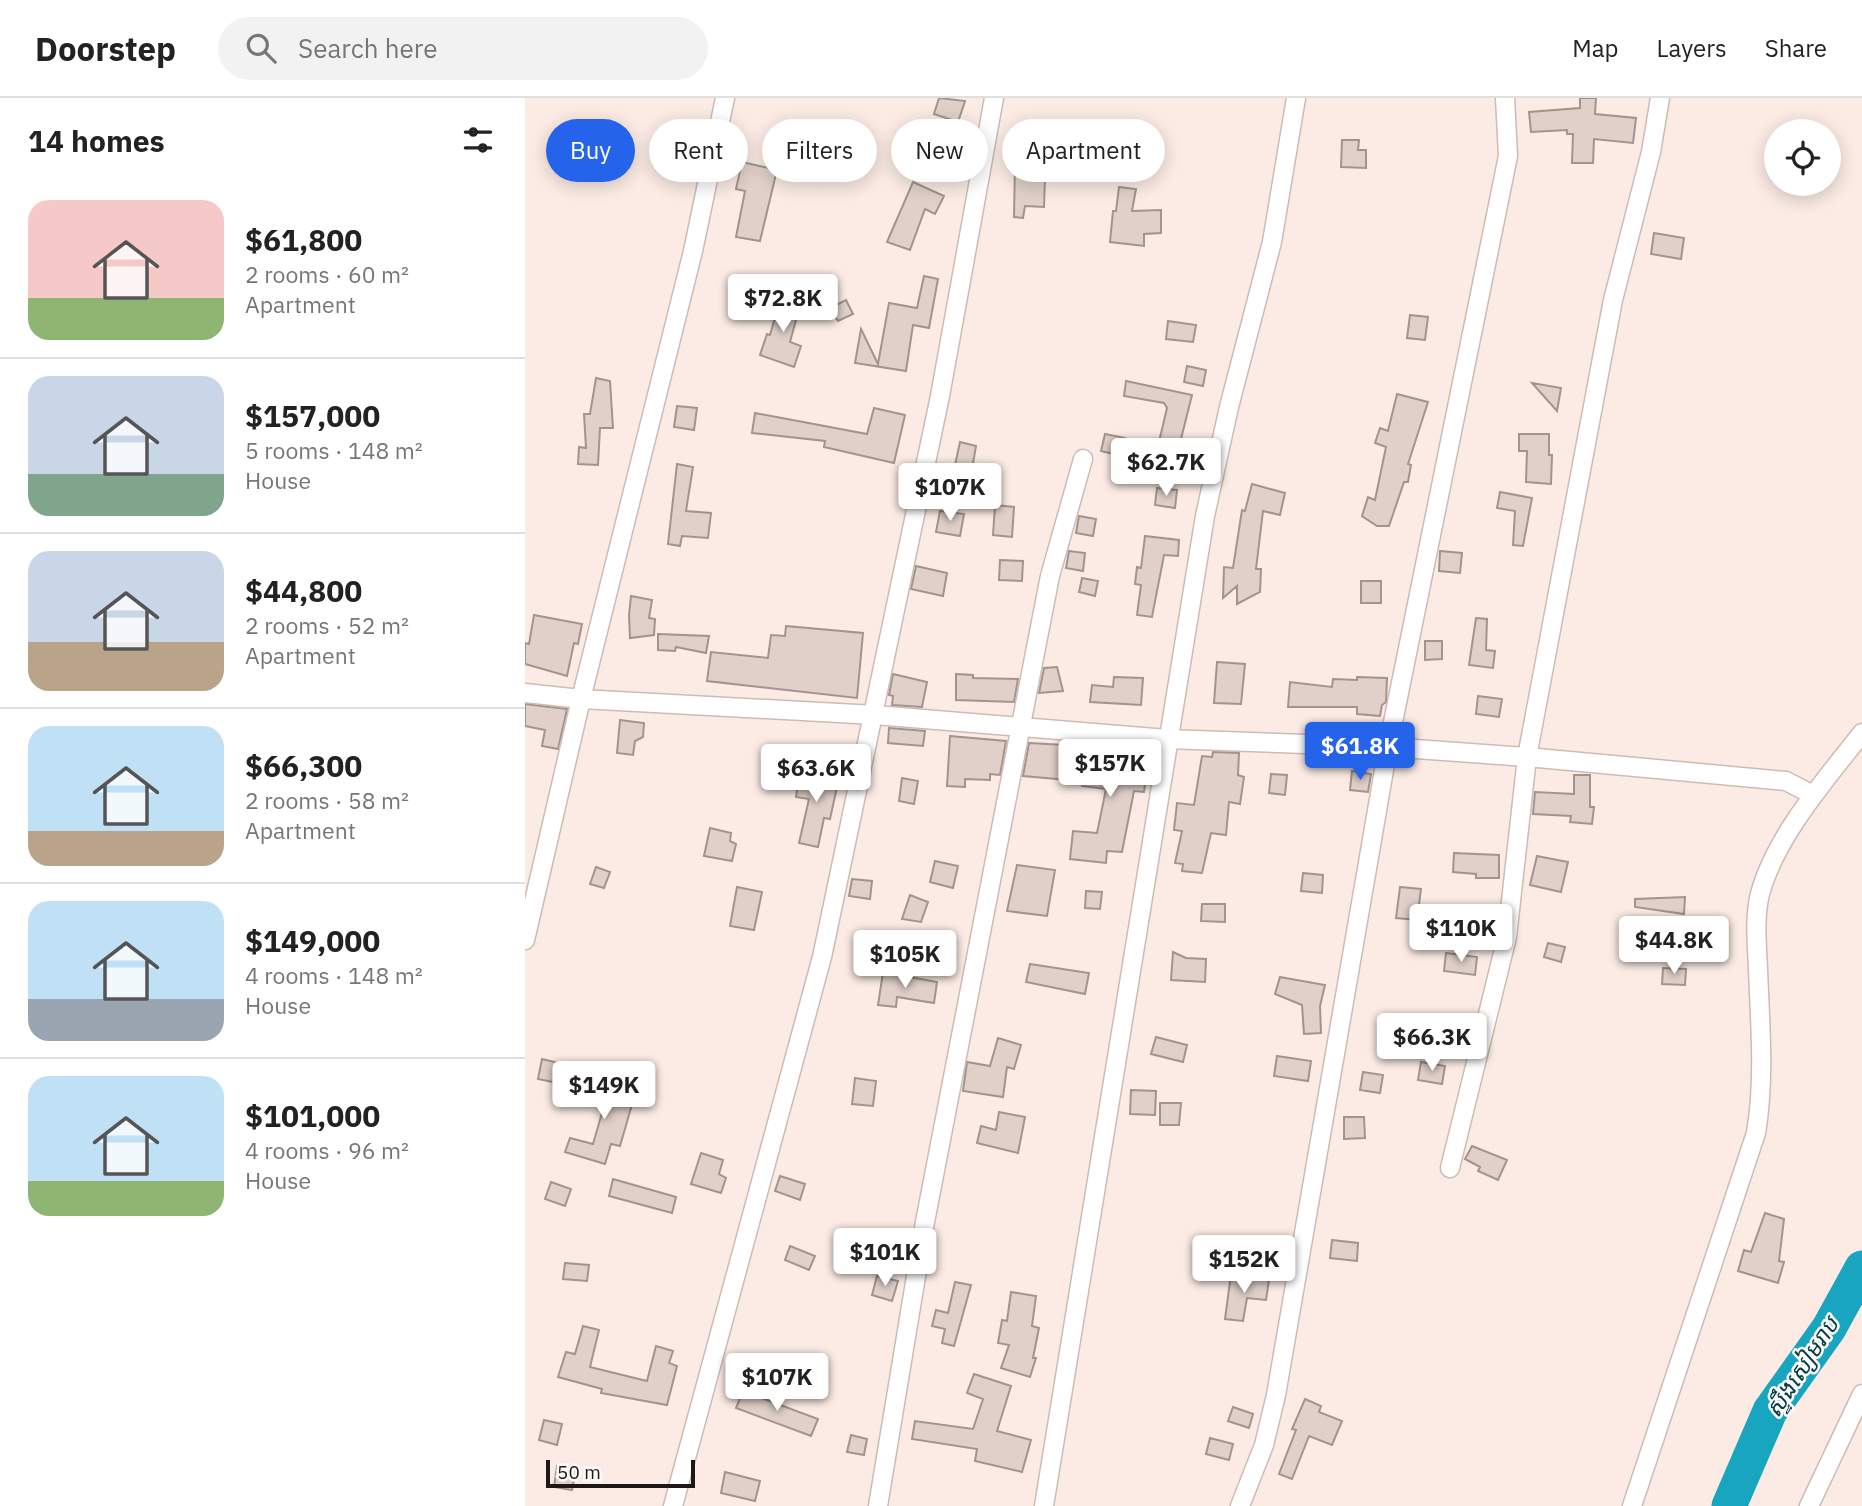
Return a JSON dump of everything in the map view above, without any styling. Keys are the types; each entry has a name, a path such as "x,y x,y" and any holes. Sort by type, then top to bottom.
{"street":[{"path":"525,940 581,699 693,251 725,98"},
{"path":"673,1506 822,957 940,396 994,98"},
{"path":"1044,1506 1117,1072 1167,739 1205,516 1229,407 1272,242 1296,98"},
{"path":"1240,1506 1264,1445 1276,1395 1388,747 1509,156 1505,98"},
{"path":"1450,1168 1507,937 1527,757 1613,300 1651,152 1660,98"},
{"path":"878,1506 925,1222 1050,576 1083,459"},
{"path":"525,693 581,699 875,715 1167,739 1388,747 1527,757 1786,781 1813,795"},
{"path":"1632,1506 1756,1133 1761,1072 1756,935 1760,894 1778,853 1813,795 1862,733"},
{"path":"1809,1506 1862,1394"}],"building":[{"path":"939,98 965,101 959,119 934,114"},
{"path":"1580,98 1596,98 1595,114 1636,118 1633,143 1594,139 1593,163 1572,163 1573,134 1567,134 1567,130 1531,132 1529,112 1580,108"},
{"path":"1342,140 1359,140 1358,150 1366,150 1366,168 1341,167"},
{"path":"748,163 762,167 762,182 774,182 760,241 736,237 745,191 736,189 738,182 748,182"},
{"path":"913,182 944,196 935,214 925,209 910,250 887,242"},
{"path":"1015,182 1045,182 1044,207 1025,206 1023,218 1014,217"},
{"path":"1119,187 1136,189 1132,211 1161,210 1161,233 1144,234 1144,246 1110,242"},
{"path":"1654,233 1684,238 1681,259 1651,254"},
{"path":"924,276 938,279 929,328 913,325 906,371 855,363 861,329 878,364 889,303 917,308"},
{"path":"781,296 801,302 790,342 801,346 794,367 760,355 767,334 770,335"},
{"path":"846,300 853,314 838,321 830,308"},
{"path":"1410,315 1428,317 1425,340 1407,338"},
{"path":"1168,321 1196,325 1193,342 1166,339"},
{"path":"1187,366 1206,370 1203,386 1184,382"},
{"path":"596,378 610,381 613,428 600,428 598,465 578,464 579,447 586,448 584,414 590,414"},
{"path":"1126,381 1192,395 1178,451 1158,446 1167,408 1164,403 1124,396"},
{"path":"1532,383 1561,388 1557,411"},
{"path":"1397,394 1428,402 1408,464 1411,465 1408,482 1404,482 1389,526 1377,526 1362,516 1368,497 1375,500 1386,447 1375,443 1380,428 1388,431"},
{"path":"677,406 697,408 694,430 674,427"},
{"path":"874,408 905,415 894,463 824,447 825,441 752,433 755,413 867,434"},
{"path":"1105,434 1125,438 1122,456 1101,451"},
{"path":"1519,434 1549,434 1549,455 1552,455 1551,484 1526,482 1527,451 1519,451"},
{"path":"960,442 976,446 972,469 955,465"},
{"path":"677,464 693,467 686,511 711,513 708,538 682,536 680,546 668,544"},
{"path":"1252,484 1285,493 1280,515 1263,511 1256,569 1261,569 1260,592 1237,604 1237,586 1223,598 1224,567 1233,568 1242,510 1245,511"},
{"path":"1157,488 1177,490 1175,508 1155,505"},
{"path":"1500,492 1532,498 1523,546 1513,545 1515,511 1497,508"},
{"path":"995,505 1014,507 1012,537 993,535"},
{"path":"940,511 964,514 960,536 936,532"},
{"path":"1079,516 1096,519 1093,536 1076,533"},
{"path":"1145,536 1179,540 1178,556 1164,555 1152,617 1137,615 1141,585 1135,584 1137,567 1141,568"},
{"path":"1069,551 1085,553 1083,571 1066,568"},
{"path":"1440,551 1462,553 1460,573 1439,571"},
{"path":"1000,560 1023,561 1022,581 999,580"},
{"path":"916,566 947,573 943,596 911,589"},
{"path":"1082,578 1098,581 1095,596 1079,592"},
{"path":"1361,581 1381,581 1381,603 1361,603"},
{"path":"631,596 652,600 649,618 655,619 654,635 630,638"},
{"path":"534,615 582,624 578,644 574,643 567,676 525,664 525,643 529,644"},
{"path":"1476,618 1487,619 1486,650 1495,651 1493,668 1469,665"},
{"path":"786,626 863,633 857,698 707,681 711,652 768,658 771,635 785,636"},
{"path":"658,634 709,636 706,653 676,647 675,651 658,650"},
{"path":"1425,641 1442,641 1442,659 1425,660"},
{"path":"1217,662 1245,664 1241,704 1214,703"},
{"path":"1057,667 1063,691 1039,693 1044,668"},
{"path":"893,674 927,682 922,707 892,705 893,696 889,695"},
{"path":"956,674 973,675 973,678 1018,679 1014,702 956,700"},
{"path":"1114,677 1143,678 1141,705 1090,702 1092,685 1113,687"},
{"path":"1357,677 1387,678 1386,702 1382,705 1380,716 1357,714 1357,707 1288,707 1290,682 1332,687 1333,679 1357,680"},
{"path":"1478,696 1502,699 1499,717 1476,714"},
{"path":"525,704 567,709 558,749 542,746 545,730 525,726"},
{"path":"620,720 644,723 643,737 635,741 633,755 617,753"},
{"path":"889,728 925,731 923,746 888,743"},
{"path":"950,736 1006,741 1000,775 990,774 990,780 965,779 965,787 947,786"},
{"path":"1029,743 1065,745 1068,780 1023,776"},
{"path":"1086,744 1149,753 1144,792 1134,791 1122,852 1107,851 1106,863 1070,859 1073,831 1097,833 1106,789 1082,786"},
{"path":"1213,752 1239,753 1238,775 1244,777 1240,804 1229,802 1226,835 1211,833 1202,873 1182,871 1183,864 1175,863 1182,831 1174,830 1177,803 1194,805 1202,756 1212,757"},
{"path":"800,771 839,778 830,819 824,818 818,847 799,843 809,799 796,797"},
{"path":"1352,771 1371,774 1368,792 1350,790"},
{"path":"1271,774 1287,775 1285,795 1269,793"},
{"path":"1574,775 1590,775 1590,807 1594,807 1592,824 1570,822 1571,816 1533,814 1535,792 1574,794"},
{"path":"902,778 918,781 914,804 899,801"},
{"path":"710,828 731,833 730,841 736,844 732,861 704,856"},
{"path":"1454,853 1499,855 1499,878 1476,878 1476,874 1453,872"},
{"path":"1537,856 1568,862 1561,892 1530,885"},
{"path":"935,861 958,866 953,888 930,882"},
{"path":"1017,865 1055,870 1047,916 1007,911"},
{"path":"596,867 610,872 604,888 590,884"},
{"path":"1303,873 1323,875 1322,893 1301,891"},
{"path":"852,879 872,881 870,899 849,896"},
{"path":"737,887 762,892 754,930 730,926"},
{"path":"1400,887 1421,889 1417,920 1396,918"},
{"path":"1086,891 1102,892 1100,909 1085,908"},
{"path":"910,895 928,902 921,922 902,919"},
{"path":"1685,897 1684,914 1635,907 1635,899"},
{"path":"1202,904 1225,904 1225,922 1201,921"},
{"path":"1548,943 1565,947 1561,962 1544,957"},
{"path":"1173,952 1186,958 1206,959 1205,982 1171,980"},
{"path":"1446,953 1477,957 1475,975 1444,971"},
{"path":"1030,964 1089,973 1085,994 1026,982"},
{"path":"1663,968 1686,969 1685,985 1662,984"},
{"path":"883,972 937,982 934,1003 897,997 896,1007 878,1005"},
{"path":"1280,977 1325,985 1320,1006 1321,1033 1304,1034 1302,1005 1275,994"},
{"path":"1156,1037 1187,1045 1183,1062 1151,1054"},
{"path":"998,1038 1021,1045 1014,1069 1007,1067 1003,1097 963,1091 967,1062 990,1066"},
{"path":"1277,1056 1311,1061 1308,1081 1274,1076"},
{"path":"542,1059 563,1064 558,1083 538,1079"},
{"path":"1421,1062 1445,1066 1442,1084 1418,1080"},
{"path":"1363,1072 1383,1075 1380,1093 1360,1090"},
{"path":"590,1075 609,1081 607,1090 635,1094 620,1146 611,1144 605,1164 565,1152 570,1138 593,1144 604,1106 582,1099"},
{"path":"855,1078 876,1081 873,1106 852,1104"},
{"path":"1131,1090 1156,1091 1155,1115 1130,1114"},
{"path":"1160,1103 1181,1103 1179,1125 1160,1125"},
{"path":"999,1112 1025,1117 1018,1153 977,1143 981,1126 996,1130"},
{"path":"1344,1117 1364,1117 1365,1138 1344,1139"},
{"path":"1472,1146 1507,1160 1498,1180 1478,1171 1480,1167 1465,1159"},
{"path":"701,1153 723,1160 719,1174 726,1178 721,1193 691,1184"},
{"path":"780,1176 805,1184 800,1200 775,1191"},
{"path":"613,1179 676,1197 672,1213 609,1196"},
{"path":"551,1182 571,1189 565,1206 545,1199"},
{"path":"1765,1213 1784,1219 1779,1261 1784,1262 1778,1283 1738,1271 1744,1250 1751,1252"},
{"path":"1332,1240 1358,1243 1357,1261 1330,1258"},
{"path":"790,1246 815,1256 809,1270 785,1260"},
{"path":"565,1263 589,1265 587,1281 563,1279"},
{"path":"1231,1274 1269,1280 1266,1300 1247,1298 1243,1321 1225,1319"},
{"path":"877,1276 898,1281 892,1301 872,1295"},
{"path":"955,1282 971,1285 954,1346 942,1343 945,1329 932,1326 936,1310 948,1313"},
{"path":"1011,1292 1036,1296 1032,1326 1039,1328 1033,1358 1036,1358 1030,1377 1001,1368 1009,1345 998,1343 1002,1320 1007,1321"},
{"path":"583,1326 599,1330 590,1367 647,1381 656,1346 673,1351 669,1363 677,1366 667,1405 601,1393 602,1389 558,1377 566,1352 575,1354"},
{"path":"974,1374 1011,1386 997,1431 1031,1440 1022,1472 975,1461 977,1449 912,1439 915,1421 973,1429 983,1399 967,1393"},
{"path":"743,1391 818,1419 811,1436 736,1408"},
{"path":"1305,1399 1321,1406 1319,1412 1342,1421 1332,1445 1309,1436 1292,1479 1279,1474 1296,1430 1292,1429"},
{"path":"1233,1407 1253,1414 1249,1428 1228,1421"},
{"path":"544,1420 562,1424 557,1445 539,1440"},
{"path":"851,1435 867,1439 864,1455 847,1452"},
{"path":"1210,1438 1233,1444 1229,1460 1206,1454"},
{"path":"557,1466 576,1469 572,1490 554,1487"},
{"path":"725,1472 760,1481 755,1501 721,1493"}],"waterway":[{"name":"ស្ទឹងសៀមរាប","path":"1729,1506 1770,1411 1829,1328 1862,1268"}]}
